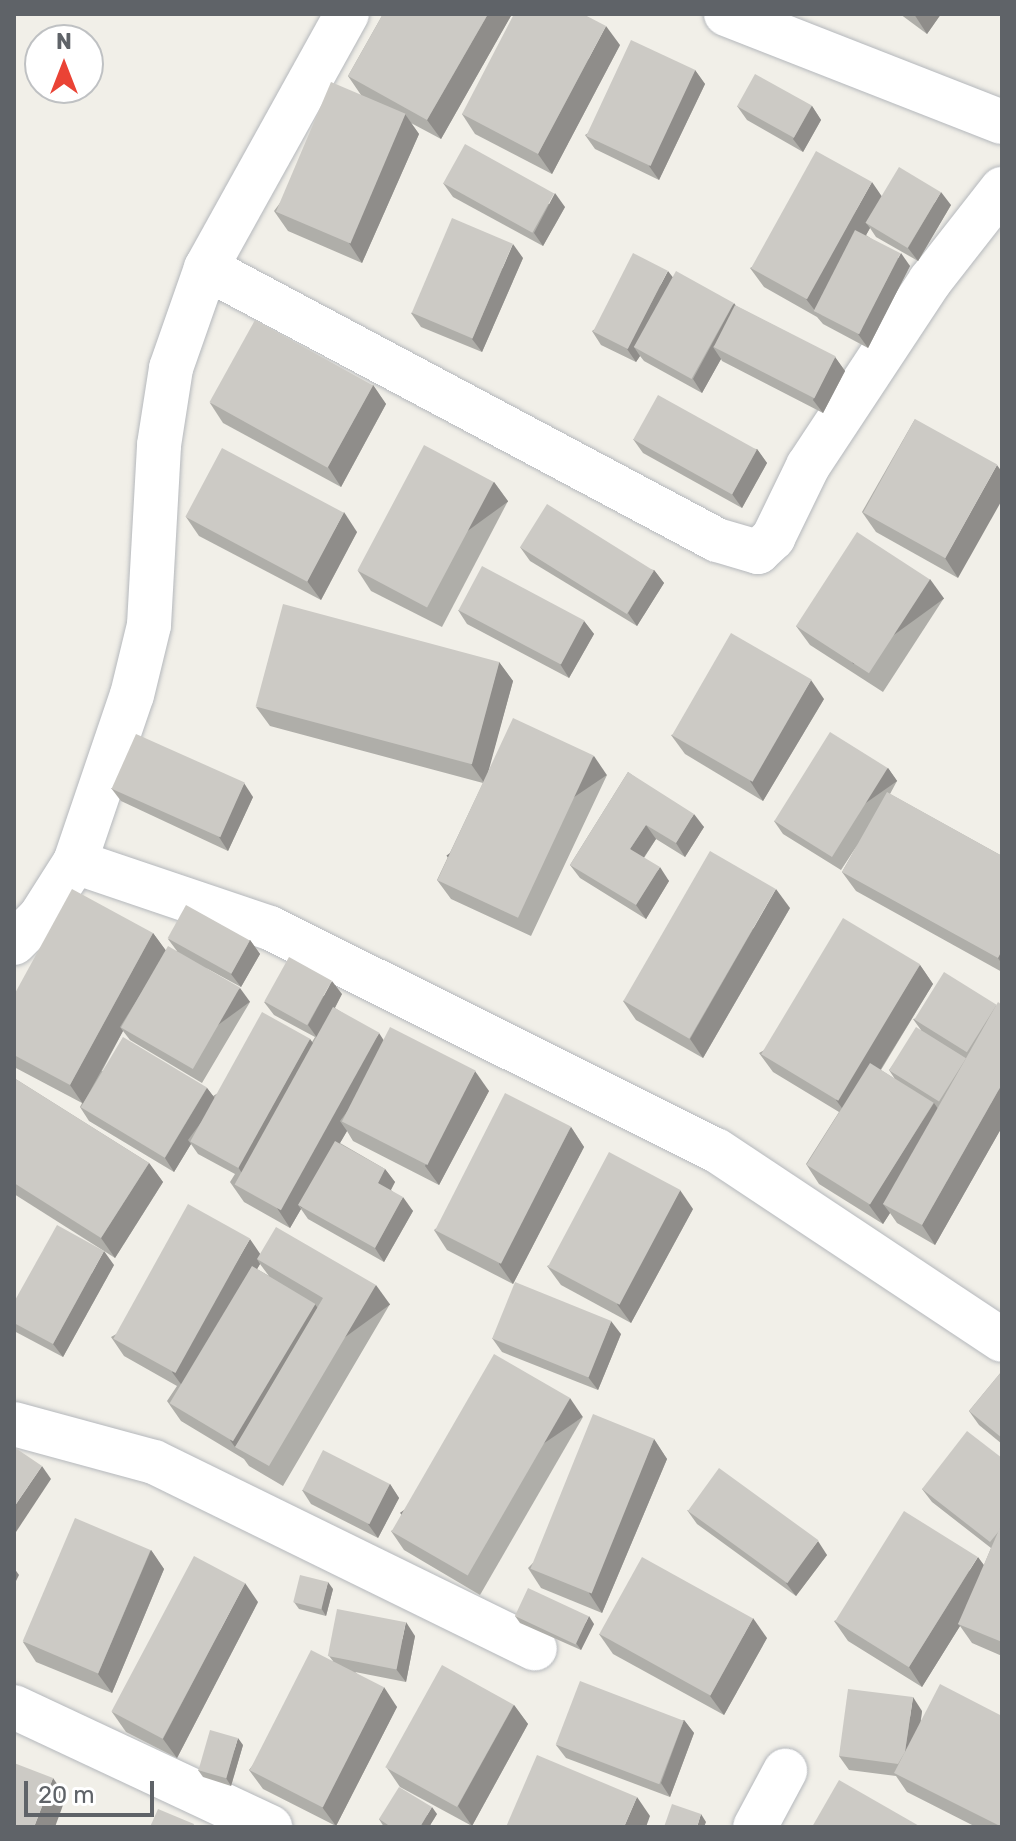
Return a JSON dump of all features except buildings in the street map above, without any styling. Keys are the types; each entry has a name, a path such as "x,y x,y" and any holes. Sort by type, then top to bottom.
{"street":[{"path":"14,943 40,917 75,862 132,695 149,625 159,445 171,368 206,268 347,14"},
{"path":"726,14 1002,122"},
{"path":"206,268 717,540 758,552 773,538 808,466 930,281 1002,189"},
{"path":"75,862 270,928 716,1150 1002,1340"},
{"path":"14,1424 154,1462 535,1649"},
{"path":"14,1707 270,1827"},
{"path":"755,1827 785,1771"}]}
